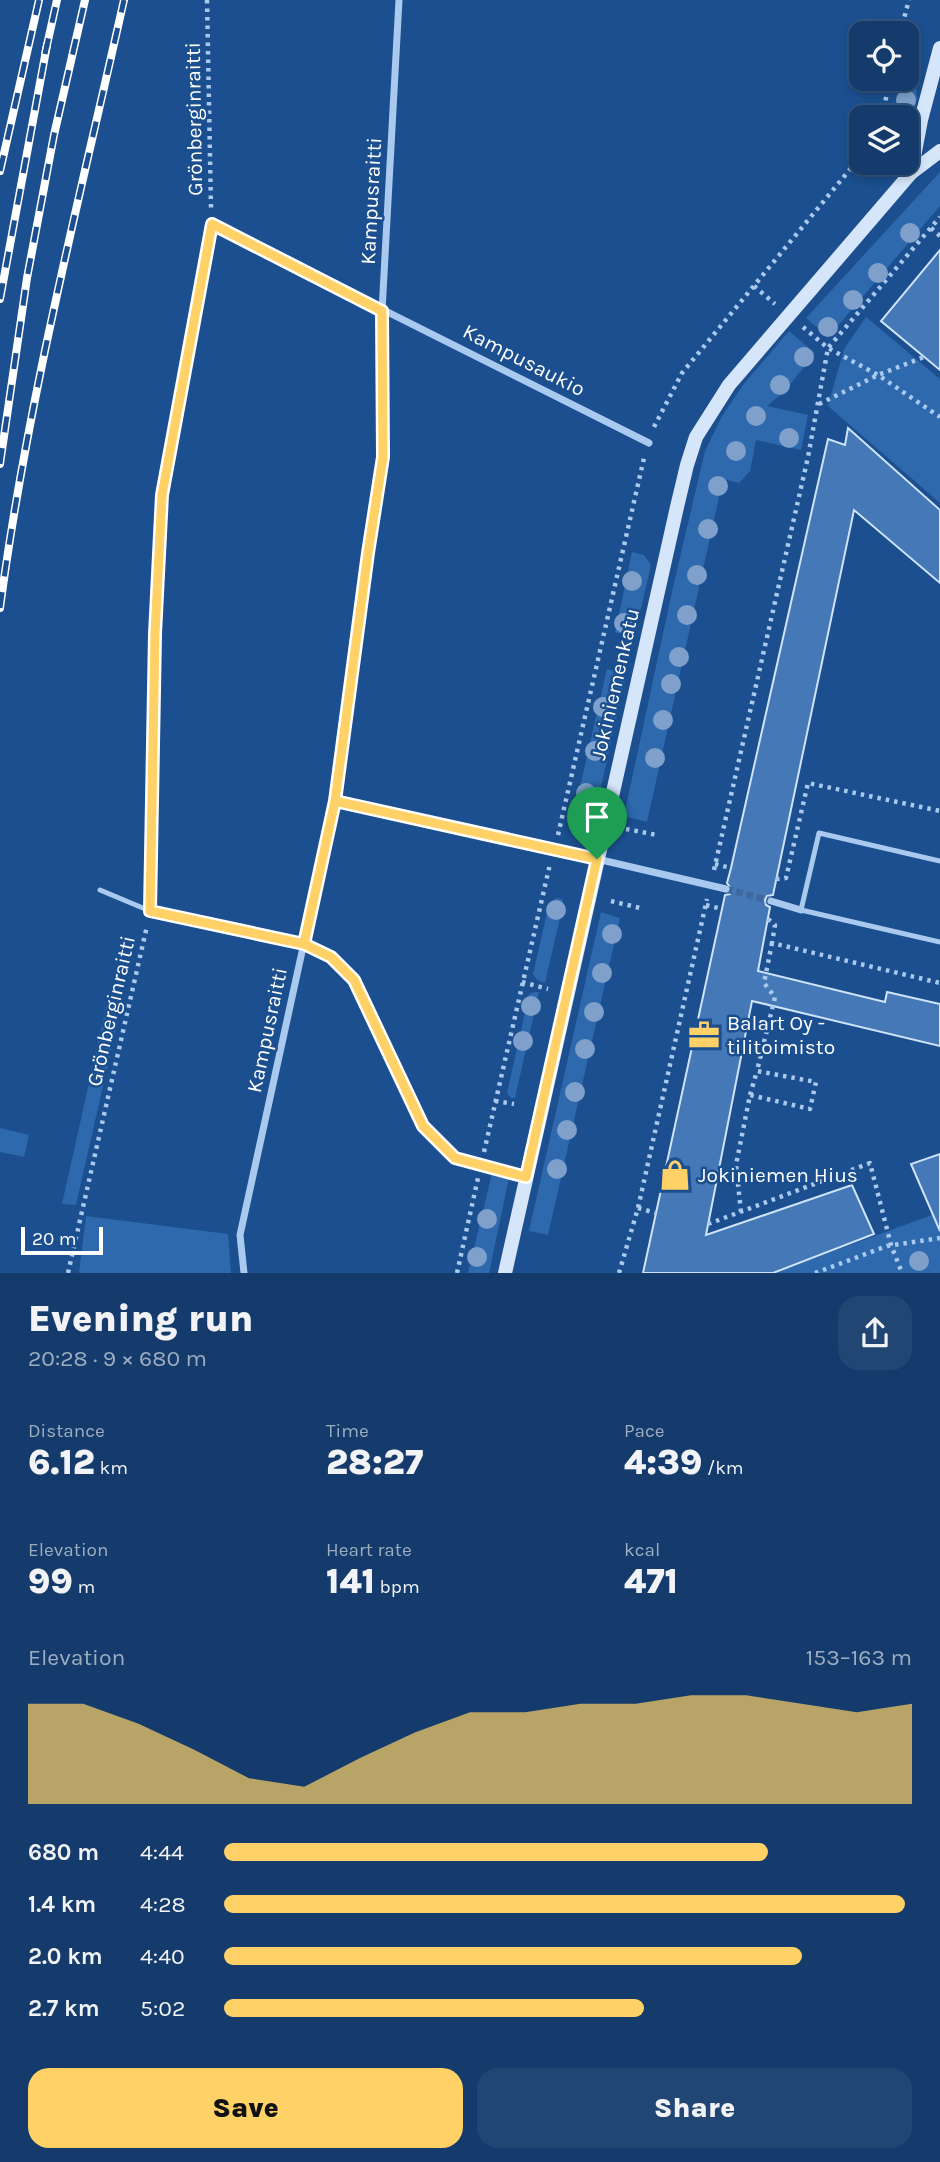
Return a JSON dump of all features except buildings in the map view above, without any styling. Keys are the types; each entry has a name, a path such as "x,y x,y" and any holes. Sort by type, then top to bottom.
{"main road":[{"name":"Jokiniemenkatu","path":"919,131 940,48"},
{"name":"Jokiniemenkatu","path":"919,167 940,152"},
{"name":"Jokiniemenkatu","path":"505,1273 687,465 696,437 729,385 909,175"}],"street":[{"name":"Kampusraitti","path":"244,1273 240,1235 335,801 383,457 382,311 399,0"},
{"name":"Kampusaukio","path":"212,224 649,443"},
{"path":"335,801 726,889"},
{"path":"771,901 801,910"},
{"path":"150,911 304,944"}],"lane":[{"path":"940,861 819,833 801,910 940,943"},
{"path":"100,890 150,911"},
{"path":"304,944 331,957 354,980 423,1126 455,1158 526,1177"}],"path":[{"name":"Grönberginraitti","path":"68,1273 150,911 155,634 162,495 212,224 207,0"},
{"path":"903,21 909,0"},
{"path":"619,1273 638,1208 808,457 828,348 940,217"},
{"path":"931,229 940,236"},
{"path":"828,348 878,375 940,417"},
{"path":"818,405 924,356"},
{"path":"776,878 786,878 808,783 940,811"},
{"path":"457,1273 522,982 567,797"},
{"path":"626,829 657,835"},
{"path":"715,864 731,868"},
{"path":"611,901 640,908"},
{"path":"706,905 722,909"},
{"path":"741,1212 736,1164 775,997 764,983 775,925 768,919"},
{"path":"772,943 940,983"},
{"path":"522,982 549,989"},
{"path":"750,1095 810,1109 816,1082 757,1071"},
{"path":"495,1101 514,1104"},
{"path":"708,1224 870,1163 891,1245 902,1273"},
{"path":"638,1208 656,1213"},
{"path":"815,1273 891,1245 940,1238"}],"shaded area":[{"path":"902,91 916,91 915,105 897,105"},
{"path":"940,172 940,206 827,336 806,318"},
{"path":"866,317 940,379 940,503 828,406 844,349"},
{"path":"789,331 815,353 785,391 767,406 808,415 801,450 756,440 750,471 739,483 723,479 647,822 624,816 705,451 722,416 743,385"},
{"path":"632,552 644,555 651,565 635,634 615,633"},
{"path":"607,669 618,672 625,680 597,805 577,800"},
{"path":"556,898 563,899 562,909 545,983 537,980 533,974 548,908"},
{"path":"601,912 620,918 548,1235 529,1231"},
{"path":"539,992 515,1098 511,1098 507,1093 529,994"},
{"path":"109,993 119,995 122,1002 76,1205 62,1204"},
{"path":"0,1128 29,1135 24,1157 0,1152"},
{"path":"492,1173 509,1178 489,1273 468,1273"},
{"path":"940,1212 940,1273 774,1273"},
{"path":"86,1216 228,1234 231,1273 79,1273"}],"tunnel":[{"path":"726,889 771,901"}],"railway":[{"path":"0,171 39,0"},
{"path":"45,54 57,0"},
{"path":"0,464 27,278 54,135 85,0"},
{"path":"0,608 39,379 124,0"},
{"path":"0,299 47,45"}],"place":[{"name":"Balart Oy - tilitoimisto","path":"704,1035"},
{"name":"Jokiniemen Hius","path":"675,1175"}],"route":[{"path":"597,859 335,801 304,944 150,911 155,634 162,495 212,224 382,311 383,457 335,801 325,846 304,944 331,957 354,980 423,1126 455,1158 526,1177 597,859"}]}
